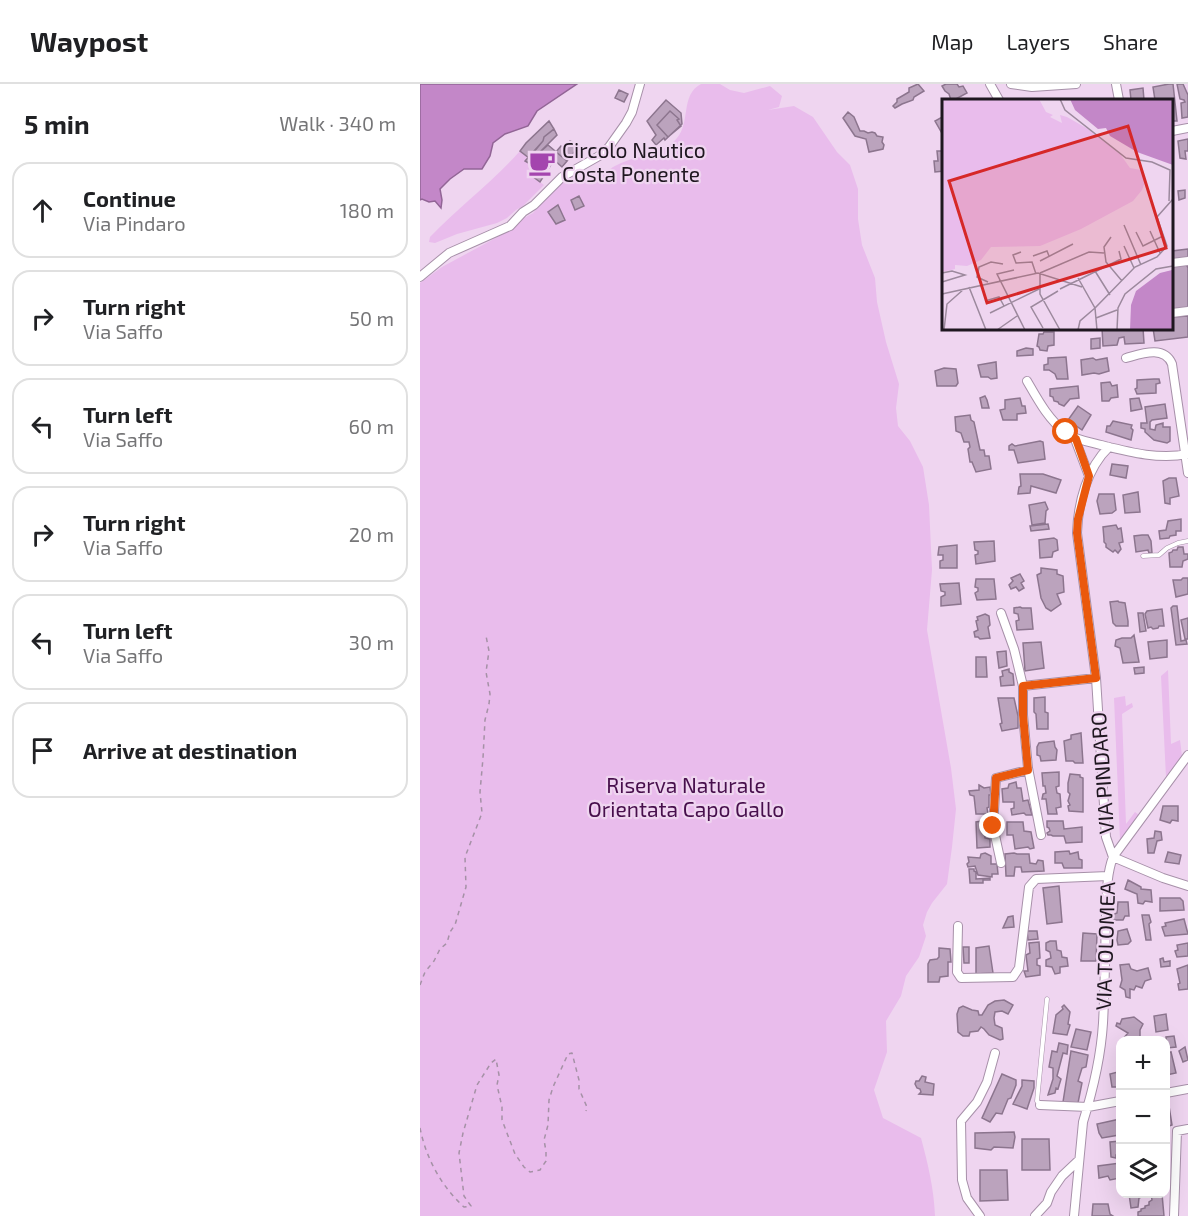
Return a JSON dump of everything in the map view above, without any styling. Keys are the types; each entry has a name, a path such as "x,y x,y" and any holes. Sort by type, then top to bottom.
{"street":[{"path":"420,277 449,253 510,226 562,177 599,156 609,147 627,123 640,84"},
{"path":"990,84 998,99"},
{"path":"1011,84 1032,87 1076,84"},
{"path":"1116,84 1119,99"},
{"path":"1173,131 1188,128"},
{"path":"1173,263 1188,261"},
{"path":"1173,313 1188,311"},
{"path":"1126,358 1153,352 1165,354 1170,359 1187,454 1188,473"},
{"path":"1027,381 1053,421 1076,439 1149,454 1164,456 1187,454"},
{"path":"1076,439 1089,476"},
{"name":"VIA PINDARO","path":"1109,447 1089,476 1078,519 1077,533 1096,678 1106,837 1113,857"},
{"path":"1001,613 1014,649 1023,686 1028,770 1041,836"},
{"path":"1023,686 1096,678"},
{"name":"VIA TOLOMEA","path":"1074,1216 1083,1122 1101,1046 1109,867 1113,857 1188,755"},
{"path":"1001,863 993,826 996,778 1028,770"},
{"path":"1113,857 1188,886"},
{"path":"958,927 957,972 961,978 1013,977 1018,968 1029,887 1036,879 1108,876"},
{"path":"980,1216 967,1198 962,1180 961,1120 977,1102 987,1082 995,1053"},
{"path":"1170,1092 1188,1089"},
{"path":"1040,1105 1088,1107 1116,1102"},
{"path":"1174,1216 1177,1131 1188,1129"},
{"path":"1035,1216 1047,1203 1051,1192 1062,1176 1079,1160"}],"lane":[{"path":"1143,556 1159,555 1178,543 1188,541"},
{"path":"1040,1105 1037,1101 1047,999"}],"path":[{"path":"420,985 425,972 440,949 447,944 450,932 455,925 466,887 465,857 482,813 480,792 485,720 490,694 486,672 489,651 486,636"},
{"path":"420,1128 437,1174 464,1207 471,1206 464,1196 459,1153 463,1133 477,1085 496,1059 499,1075 497,1085 506,1134 519,1161 530,1172 540,1170 546,1161 544,1140 548,1125 549,1100 568,1054 572,1053 579,1089 587,1107 586,1111"}],"green space":[{"name":"Riserva Naturale Orientata Capo Gallo","path":"701,84 720,84 730,90 744,93 770,86 782,96 779,107 768,110 794,106 813,117 837,152 850,165 858,189 858,219 862,245 875,278 877,302 886,342 899,384 896,408 898,426 910,441 923,467 929,505 932,570 927,630 956,809 947,884 927,912 923,925 926,936 919,957 906,976 901,996 886,1021 887,1052 874,1090 883,1118 921,1138 930,1177 935,1216 420,1216 420,283 442,267 514,228 533,213 552,192 574,176 588,179 597,177 617,165 656,152 671,144 681,132 690,95"},
{"path":"520,151 529,158 526,162 536,168 532,176 544,185 523,206 497,223 457,234 435,243 429,242 430,237 452,215"},
{"path":"1168,670 1171,744 1180,740 1182,756 1166,777 1161,676"},
{"path":"1125,696 1126,706 1132,703 1133,707 1122,714 1126,824 1135,812 1139,815 1120,840 1114,698"}],"shaded area":[{"path":"420,84 577,84 537,111 528,126 505,134 493,143 490,156 482,169 464,169 450,179 440,189 441,208 435,201 420,200"}],"building":[{"path":"918,84 924,91 913,100 895,108 893,106 897,99 909,92 909,88"},
{"path":"957,84 959,87 963,86 967,93 951,99 942,86"},
{"path":"1173,84 1177,121 1173,121 1173,99 1155,99 1153,87"},
{"path":"1177,84 1183,84 1188,95 1188,117 1182,118 1181,103 1185,102 1180,99"},
{"path":"1143,88 1144,99 1131,99 1130,90"},
{"path":"619,90 628,94 624,102 615,98"},
{"path":"666,100 681,113 682,124 656,145 652,140 656,135 647,121"},
{"path":"670,111 679,119 677,120 681,126 668,137 657,125"},
{"path":"848,112 854,117 860,131 872,132 883,137 883,149 869,152 866,139 855,136 843,118"},
{"path":"942,117 942,133 935,121"},
{"path":"549,121 554,129 544,137 529,158 520,151"},
{"path":"554,129 557,135 538,154 532,165 525,161 544,137"},
{"path":"1188,139 1186,159 1180,158 1178,141"},
{"path":"570,141 579,146 567,161 556,152"},
{"name":"Circolo Nautico Costa Ponente","path":"548,145 567,161 562,167 554,160 540,182 532,176 536,168 532,165 538,154"},
{"path":"937,151 942,151 942,171 935,172 934,161 938,161"},
{"path":"1185,190 1185,198 1179,200 1178,191"},
{"path":"579,196 584,206 575,210 571,200"},
{"path":"558,205 565,220 556,224 548,212"},
{"path":"1188,249 1188,258 1173,259 1173,251"},
{"path":"1186,264 1188,268 1188,308 1173,309 1173,266"},
{"path":"1188,316 1188,337 1155,341 1153,330 1173,330 1173,317"},
{"path":"1102,330 1143,330 1144,343 1125,344 1124,337 1119,338 1117,345 1103,346"},
{"path":"1054,332 1054,345 1048,346 1047,351 1040,350 1037,346 1039,334"},
{"path":"1100,338 1100,348 1091,349 1091,339"},
{"path":"1026,348 1033,349 1033,355 1017,356 1017,351"},
{"path":"1066,357 1068,379 1057,379 1055,374 1044,370 1044,365 1048,364 1048,358"},
{"path":"1093,358 1096,360 1107,358 1109,371 1082,375 1081,360"},
{"path":"996,362 997,378 981,377 978,365"},
{"path":"944,368 956,369 958,383 956,386 937,386 935,371"},
{"path":"1159,379 1160,383 1156,384 1156,393 1137,394 1135,389 1137,380"},
{"path":"1110,382 1112,386 1117,385 1118,397 1102,401 1101,383"},
{"path":"1078,386 1079,398 1070,399 1064,406 1050,396 1050,389"},
{"path":"985,396 989,408 982,408 980,398"},
{"path":"1020,398 1026,413 1017,414 1017,420 1003,420 1000,410 1005,409 1005,400"},
{"path":"1139,398 1142,409 1131,411 1130,399"},
{"path":"1165,404 1167,418 1152,420 1150,429 1155,430 1156,425 1163,423 1163,427 1170,427 1170,441 1167,443 1154,440 1145,432 1145,429 1141,428 1141,423 1147,423 1145,407"},
{"path":"1078,406 1091,415 1082,430 1068,420"},
{"path":"970,415 974,422 980,450 984,450 985,456 989,456 991,469 976,472 970,462 969,442 964,442 961,433 956,431 955,417"},
{"path":"1113,421 1132,425 1131,440 1106,432 1107,426 1110,426"},
{"path":"1043,442 1045,459 1018,463 1014,450 1009,450 1012,444 1015,446"},
{"path":"1112,464 1128,466 1126,478 1110,475"},
{"path":"1020,474 1043,474 1061,480 1056,493 1031,486 1030,493 1018,494 1021,486"},
{"path":"1176,478 1179,496 1170,498 1170,504 1165,503 1163,481"},
{"path":"1138,492 1140,512 1125,513 1123,495"},
{"path":"1099,494 1114,494 1116,510 1112,513 1100,514 1097,501"},
{"path":"1045,502 1048,509 1045,523 1032,525 1029,505"},
{"path":"1181,519 1181,531 1176,531 1176,535 1169,538 1160,539 1159,531 1166,530 1168,521"},
{"path":"1048,524 1049,529 1031,531 1030,526"},
{"path":"1116,525 1118,529 1121,528 1123,542 1119,543 1121,549 1118,553 1106,547 1104,542 1103,527"},
{"path":"1148,535 1152,553 1148,550 1136,552 1134,536"},
{"path":"1054,538 1057,540 1058,550 1053,552 1052,557 1040,558 1039,540"},
{"path":"994,541 995,561 976,564 975,555 978,551 975,550 974,542"},
{"path":"957,545 957,568 940,568 943,555 938,555 939,547"},
{"path":"1178,547 1183,547 1184,554 1188,554 1188,559 1183,561 1182,567 1170,567 1169,553 1177,550"},
{"path":"1041,568 1057,570 1057,574 1063,576 1064,592 1057,594 1061,604 1051,611 1046,608 1041,598 1037,575 1041,573"},
{"path":"1020,574 1024,581 1021,583 1024,588 1019,591 1016,587 1011,589 1009,585 1013,581 1011,578"},
{"path":"1188,578 1188,594 1176,597 1173,580"},
{"path":"976,579 994,579 996,599 977,600"},
{"path":"959,583 961,604 941,606 941,597 945,595 945,592 941,591 940,584"},
{"path":"1110,602 1125,603 1128,626 1116,626 1113,623"},
{"path":"1177,606 1181,641 1186,640 1187,644 1176,645 1171,608"},
{"path":"1014,608 1031,608 1033,629 1017,630 1016,621 1019,620 1018,614 1014,613"},
{"path":"1162,609 1164,626 1148,628 1145,614 1147,611"},
{"path":"1138,613 1143,613 1146,631 1140,632"},
{"path":"985,614 989,616 990,638 980,639 975,637 974,632 978,630 976,621 977,617"},
{"path":"1188,618 1188,639 1185,639 1181,620"},
{"path":"1134,635 1139,662 1123,663 1120,648 1115,646 1116,640 1131,638"},
{"path":"1167,640 1167,657 1150,659 1148,642"},
{"path":"1041,642 1044,668 1025,671 1023,643"},
{"path":"1006,651 1007,666 999,668 997,652"},
{"path":"976,657 986,657 987,677 976,677"},
{"path":"1144,667 1144,673 1135,674 1134,668"},
{"path":"1009,669 1009,672 1013,674 1014,685 1001,686 1002,671"},
{"path":"1045,697 1048,729 1037,729 1034,698"},
{"path":"998,698 1014,698 1018,728 1002,731"},
{"path":"1081,733 1083,763 1066,761 1064,741 1071,739 1071,735"},
{"path":"1054,741 1057,750 1056,760 1041,761 1040,756 1037,755 1039,743"},
{"path":"1059,772 1059,786 1056,787 1057,793 1060,794 1061,807 1056,808 1057,814 1048,814 1046,799 1042,799 1043,794 1046,793 1042,773"},
{"path":"1070,774 1080,775 1083,778 1083,812 1069,811"},
{"path":"1016,782 1017,788 1021,788 1023,801 1028,800 1032,815 1024,813 1012,815 1011,809 1014,808 1014,802 1003,802 1002,789"},
{"path":"979,785 984,788 990,787 988,814 976,814 974,796 970,795 969,791 979,790"},
{"path":"1163,806 1178,806 1178,821 1172,820 1170,823 1160,820"},
{"path":"988,820 989,828 985,831 985,838 990,839 990,847 977,848 976,822"},
{"path":"1047,821 1063,821 1064,829 1082,827 1082,842 1066,843 1064,836 1048,835 1050,831"},
{"path":"1007,822 1023,822 1024,831 1031,832 1034,848 1015,849 1013,835 1007,835"},
{"path":"1155,831 1161,832 1162,840 1157,841 1154,853 1148,853 1147,839 1154,838"},
{"path":"1069,851 1070,854 1078,852 1079,859 1082,860 1082,868 1064,868 1062,863 1055,863 1055,852"},
{"path":"1168,852 1181,855 1179,864 1165,862"},
{"path":"981,854 991,856 991,864 997,864 998,874 992,874 992,877 978,875 975,866 968,867 967,864 968,857 980,858"},
{"path":"1005,854 1029,854 1030,863 1036,864 1038,860 1043,861 1044,871 1022,872 1021,867 1015,867 1014,876 1006,876"},
{"path":"969,869 974,869 976,879 990,878 990,880 983,880 983,883 970,883"},
{"path":"1128,880 1141,889 1151,890 1152,902 1138,903 1137,894 1125,889"},
{"path":"1059,886 1062,922 1047,924 1043,888"},
{"path":"1160,898 1180,898 1183,901 1184,910 1160,911"},
{"path":"1118,902 1128,902 1129,916 1125,916 1123,920 1112,920 1112,915 1117,913"},
{"path":"1142,915 1149,915 1151,940 1146,940"},
{"path":"1013,916 1014,927 1003,928 1008,917"},
{"path":"1184,919 1188,934 1165,936 1162,927 1166,926 1165,923"},
{"path":"1127,929 1131,941 1128,944 1118,945 1118,931"},
{"path":"1027,931 1037,931 1038,939 1028,940"},
{"path":"1083,933 1097,934 1096,961 1081,961"},
{"path":"1056,941 1057,950 1061,951 1062,957 1067,958 1068,966 1060,967 1060,973 1055,974 1052,967 1046,966 1046,960 1051,958 1050,952 1046,950 1046,943"},
{"path":"1039,942 1040,958 1037,959 1037,965 1040,966 1040,975 1026,977 1024,971 1028,971 1026,955 1030,953 1029,943"},
{"path":"1188,943 1188,956 1177,957 1175,951 1178,950 1177,945"},
{"path":"989,946 993,973 976,974 976,948"},
{"path":"963,947 969,947 969,963 964,963"},
{"path":"939,948 950,949 951,962 948,962 948,976 940,977 939,982 928,982 928,964 930,960 939,957"},
{"path":"1163,958 1164,962 1170,961 1170,966 1161,967 1160,959"},
{"path":"1129,964 1131,969 1137,971 1148,968 1151,979 1145,981 1142,988 1136,986 1134,990 1130,989 1130,998 1126,997 1125,990 1120,987 1122,980 1120,965"},
{"path":"1188,965 1188,989 1179,990 1177,969"},
{"path":"1004,1000 1013,1005 1008,1014 1002,1011 995,1012 994,1018 995,1025 1002,1028 1003,1039 989,1035 981,1027 978,1031 970,1032 969,1036 963,1036 958,1032 959,1008 963,1006 978,1011 979,1015 982,1015 988,1005"},
{"path":"1064,1005 1070,1012 1067,1035 1053,1033 1056,1015"},
{"path":"1166,1014 1168,1030 1156,1032 1154,1016"},
{"path":"1134,1017 1143,1024 1140,1036 1125,1036 1128,1033 1116,1026 1122,1019"},
{"path":"1076,1029 1091,1032 1087,1050 1071,1047"},
{"path":"1170,1036 1174,1036 1176,1047 1170,1048"},
{"path":"1059,1043 1068,1045 1067,1054 1063,1053 1057,1076 1061,1079 1058,1089 1056,1088 1055,1093 1048,1095 1053,1079 1053,1068 1049,1067 1052,1051 1057,1052"},
{"path":"1185,1047 1188,1060 1183,1062 1179,1051"},
{"path":"1071,1051 1088,1055 1086,1067 1082,1068 1078,1081 1082,1083 1078,1103 1063,1102"},
{"path":"1170,1052 1176,1073 1170,1074"},
{"path":"1116,1072 1116,1087 1112,1087 1110,1074"},
{"path":"1002,1074 1016,1080 1016,1085 1002,1114 996,1113 990,1122 982,1118"},
{"path":"922,1076 926,1077 925,1082 934,1084 933,1095 919,1094 920,1089 915,1084"},
{"path":"1022,1080 1034,1081 1027,1109 1013,1104 1022,1086"},
{"path":"1116,1120 1116,1136 1102,1138 1097,1124"},
{"path":"1014,1132 1013,1148 994,1147 991,1150 975,1148 975,1133"},
{"path":"1022,1139 1049,1139 1050,1170 1022,1170"},
{"path":"1116,1141 1116,1158 1111,1157 1110,1142"},
{"path":"1116,1164 1116,1179 1110,1180 1108,1176 1099,1178 1098,1166"},
{"path":"980,1170 1007,1170 1008,1200 980,1201"},
{"path":"1130,1198 1139,1198 1138,1207 1131,1208"},
{"path":"1152,1198 1162,1198 1164,1216 1138,1216 1138,1212 1149,1205"},
{"path":"1093,1204 1108,1204 1110,1214 1113,1216 1092,1216"}],"place":[{"name":"Circolo Nautico Costa Ponente","path":"542,163"}],"route":[{"path":"993,826 996,778 1028,770 1023,686 1096,678 1077,533 1081,503 1089,476 1076,439 1066,432"}]}
